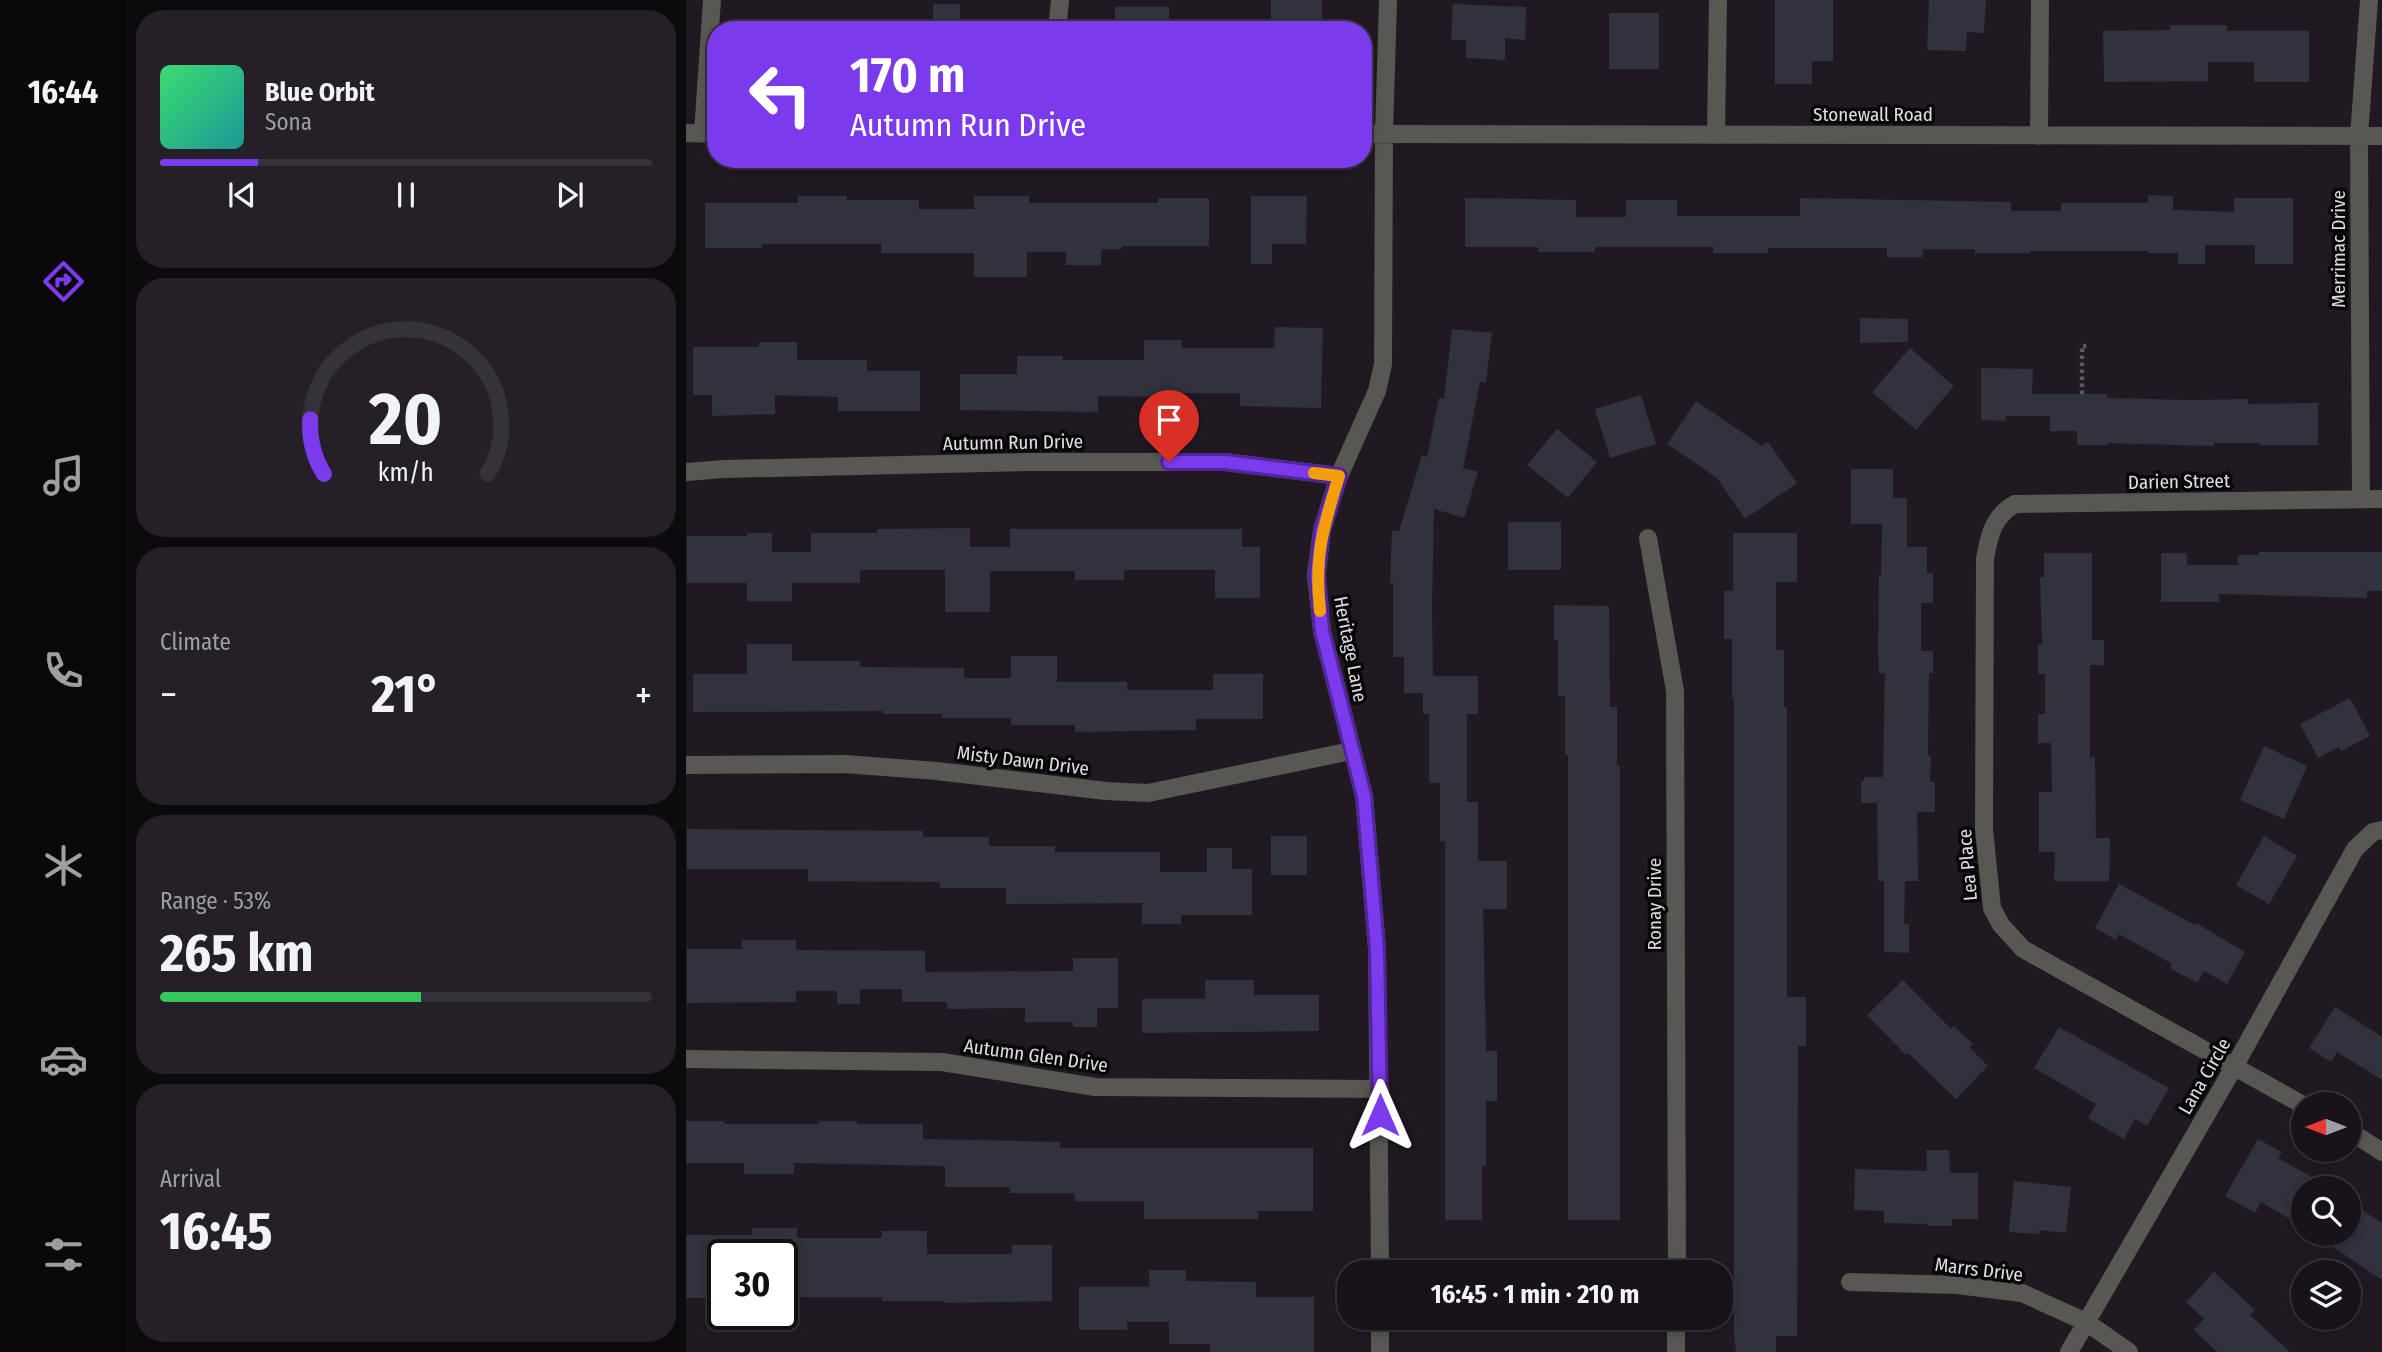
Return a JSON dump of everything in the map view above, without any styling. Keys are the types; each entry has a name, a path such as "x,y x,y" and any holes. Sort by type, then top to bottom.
{"street":[{"path":"710,21 712,0"},
{"path":"1058,21 1060,0"},
{"name":"Heritage Lane","path":"1380,1260 1377,949 1364,796 1322,631 1317,575 1322,530 1339,476 1377,391 1383,364 1384,134 1388,0"},
{"path":"1716,135 1718,0"},
{"path":"2039,136 2040,0"},
{"name":"Merrimac Drive","path":"2361,499 2359,136 2369,0"},
{"path":"702,133 707,66"},
{"name":"Stonewall Road","path":"1372,134 2382,136"},
{"name":"Autumn Run Drive","path":"686,472 1030,462 1225,462 1339,476"},
{"name":"Darien Street","path":"1990,531 2005,510 2015,504 2382,499"},
{"name":"Lea Place","path":"1990,531 1985,559 1984,829 1992,908 2001,925 2023,949 2291,1098"},
{"name":"Ronay Drive","path":"1648,538 1675,691 1677,1260"},
{"name":"Misty Dawn Drive","path":"686,765 844,764 1148,793 1351,751"},
{"name":"Lana Circle","path":"2069,1352 2234,1067 2355,849 2373,832 2382,830"},
{"name":"Autumn Glen Drive","path":"686,1059 942,1062 1095,1087 1380,1089"},
{"path":"2361,1138 2382,1152"},
{"name":"Marrs Drive","path":"1850,1282 1957,1285 2022,1293 2086,1322 2129,1352"},
{"path":"1380,1330 1380,1352"},
{"path":"1676,1330 1676,1352"}],"path":[{"path":"2082,394 2082,346 2088,346"}],"building":[{"path":"1271,0 1322,0 1322,21 1271,21"},
{"path":"1775,0 1833,0 1833,61 1812,61 1812,84 1775,84"},
{"path":"1929,0 1986,0 1984,33 1967,32 1966,51 1927,50"},
{"path":"933,4 960,4 960,21 933,21"},
{"path":"1453,4 1526,7 1525,40 1505,38 1505,60 1466,58 1466,40 1451,40"},
{"path":"1115,7 1169,7 1169,21 1115,21"},
{"path":"1609,13 1659,13 1659,69 1609,69"},
{"path":"2170,25 2227,25 2227,31 2309,31 2309,82 2254,82 2254,62 2208,62 2208,81 2104,82 2103,31 2170,30"},
{"path":"2148,195 2173,196 2173,210 2234,212 2234,198 2293,198 2293,264 2255,264 2255,245 2205,245 2205,264 2178,264 2178,253 2148,251 1975,253 1975,249 1923,249 1923,257 1887,257 1887,248 1768,248 1768,253 1713,253 1713,247 1595,247 1595,252 1538,252 1538,247 1465,247 1465,198 1576,200 1576,217 1626,217 1626,200 1677,200 1677,216 1800,216 1800,198 2011,202 2011,211 2061,211 2061,203 2148,203"},
{"path":"798,196 847,196 847,200 919,200 919,209 974,209 974,196 1029,196 1029,203 1158,203 1158,198 1209,198 1209,246 1122,246 1122,249 1101,249 1101,265 1066,265 1066,252 1027,252 1027,277 974,277 974,253 881,253 881,244 762,244 762,248 705,248 705,203 798,203"},
{"path":"1251,196 1307,196 1306,244 1272,244 1272,264 1251,264"},
{"path":"1860,318 1908,319 1908,342 1860,343"},
{"path":"1275,327 1323,328 1321,408 1240,406 1240,393 1161,393 1161,397 1098,396 1098,412 960,410 960,374 1017,374 1017,356 1063,356 1063,360 1144,360 1144,340 1182,340 1182,348 1274,348"},
{"path":"1452,329 1492,333 1486,382 1480,382 1463,468 1478,472 1464,518 1434,509 1432,606 1433,676 1478,676 1478,714 1467,714 1467,802 1478,802 1478,861 1507,861 1507,909 1483,909 1486,1051 1497,1051 1497,1101 1486,1101 1486,1166 1482,1166 1482,1220 1445,1220 1445,841 1440,841 1440,783 1429,783 1429,714 1423,714 1423,693 1404,693 1404,657 1393,657 1393,583 1390,583 1392,531 1399,531 1422,455 1427,457 1439,398 1444,399"},
{"path":"759,342 797,342 797,360 867,360 867,371 920,371 920,411 838,411 838,397 775,395 775,414 712,416 712,395 693,395 693,347 759,347"},
{"path":"1910,348 1954,386 1916,430 1872,392"},
{"path":"1981,368 2033,369 2032,394 2107,394 2107,398 2189,400 2248,399 2248,404 2318,403 2318,445 2077,445 2077,431 2050,431 2050,416 2006,416 2006,421 1981,420"},
{"path":"1641,395 1656,444 1610,458 1595,409"},
{"path":"1696,401 1762,446 1768,442 1797,483 1745,519 1717,478 1667,444"},
{"path":"1557,429 1597,462 1568,498 1527,465"},
{"path":"1851,469 1893,469 1893,498 1907,498 1907,547 1927,547 1927,573 1933,573 1933,603 1921,603 1921,651 1933,651 1933,673 1929,673 1928,756 1931,756 1930,782 1935,782 1935,812 1917,812 1918,881 1905,881 1904,924 1909,924 1909,953 1884,952 1884,881 1878,881 1877,803 1861,803 1861,781 1864,781 1864,777 1883,777 1885,673 1879,673 1878,651 1882,524 1851,524"},
{"path":"1508,522 1561,522 1561,570 1508,570"},
{"path":"970,528 970,547 1010,547 1010,529 1242,529 1242,547 1260,547 1260,598 1215,598 1215,570 1124,570 1124,580 1075,580 1075,571 990,571 990,612 945,612 945,570 860,570 860,583 792,583 792,601 747,601 747,583 687,583 687,536 747,536 747,533 772,533 772,552 811,552 811,533"},
{"path":"1733,533 1797,533 1797,582 1776,582 1776,650 1784,650 1784,707 1787,707 1787,997 1806,997 1806,1046 1798,1046 1797,1336 1776,1336 1776,1352 1736,1352 1734,1336 1734,698 1732,639 1724,639 1724,591 1733,591"},
{"path":"2259,552 2382,552 2382,591 2367,591 2367,598 2219,594 2219,602 2161,602 2161,553 2187,553 2187,565 2238,565 2238,555 2259,555"},
{"path":"2044,553 2092,553 2092,640 2104,640 2104,665 2090,665 2090,757 2095,757 2096,838 2110,838 2109,881 2054,881 2055,852 2039,852 2039,792 2052,792 2051,743 2038,743 2038,714 2045,714 2045,674 2038,674 2038,645 2042,645 2040,577 2044,577"},
{"path":"1554,605 1609,606 1610,707 1617,707 1617,766 1620,766 1620,1220 1568,1220 1568,755 1565,755 1565,696 1558,696 1558,640 1554,640"},
{"path":"747,644 792,644 792,661 860,661 860,667 964,668 964,678 1011,678 1011,656 1057,656 1057,682 1127,682 1127,690 1213,690 1213,674 1263,674 1263,719 1196,719 1196,730 1075,732 1075,725 1011,725 1011,718 942,718 942,714 883,714 883,711 693,712 693,674 747,674"},
{"path":"2350,698 2370,736 2341,751 2339,747 2318,758 2300,724"},
{"path":"2264,746 2307,766 2284,819 2240,800"},
{"path":"687,829 923,831 923,837 989,837 989,846 1055,846 1055,852 1160,852 1160,872 1207,872 1207,848 1232,848 1232,869 1252,869 1252,915 1181,915 1181,924 1142,924 1142,903 1006,904 1006,888 940,888 940,882 808,881 808,869 687,869"},
{"path":"1271,836 1307,836 1307,875 1271,875"},
{"path":"2264,836 2297,856 2269,904 2236,885"},
{"path":"2119,884 2195,925 2196,923 2245,952 2227,984 2204,971 2197,983 2170,968 2172,964 2119,934 2116,940 2095,928"},
{"path":"742,940 796,940 796,950 925,951 925,972 1073,971 1073,958 1118,958 1118,1008 1097,1008 1097,1027 1073,1027 1073,1022 1025,1022 1025,1008 947,1009 947,1002 902,1002 902,989 860,989 860,1004 837,1004 837,991 796,991 796,1002 687,1003 687,949 742,949"},
{"path":"1205,980 1254,980 1254,995 1319,995 1319,1031 1142,1033 1142,999 1205,999"},
{"path":"1903,980 1951,1029 1954,1026 1973,1044 1970,1048 1988,1066 1956,1099 1908,1053 1906,1055 1867,1015"},
{"path":"2335,1007 2382,1037 2382,1080 2337,1052 2331,1062 2309,1048"},
{"path":"2059,1027 2169,1088 2147,1126 2135,1119 2124,1139 2088,1118 2096,1104 2034,1068"},
{"path":"686,1121 724,1121 724,1124 819,1124 819,1121 857,1121 857,1124 923,1124 923,1139 1060,1142 1060,1148 1313,1148 1313,1211 1258,1211 1258,1219 1144,1219 1144,1201 1075,1201 1075,1193 1010,1193 1010,1187 945,1187 945,1166 794,1163 794,1174 744,1174 744,1163 686,1163"},
{"path":"2258,1139 2282,1152 2278,1158 2310,1176 2291,1176 2291,1220 2261,1202 2255,1213 2225,1196"},
{"path":"1926,1150 1949,1150 1950,1173 1978,1173 1978,1219 1952,1219 1952,1226 1884,1223 1884,1211 1854,1210 1855,1169 1927,1171"},
{"path":"2014,1181 2071,1187 2066,1233 2039,1230 2039,1234 2009,1232"},
{"path":"2361,1209 2382,1223 2382,1280 2361,1266 2361,1260 2352,1260 2332,1246 2361,1246"},
{"path":"752,1228 797,1228 797,1238 882,1238 882,1231 927,1231 927,1254 1012,1254 1012,1245 1052,1245 1052,1301 945,1303 882,1301 882,1297 798,1297 798,1239 707,1239 707,1298 686,1298 686,1235 752,1235"},
{"path":"1149,1270 1186,1270 1186,1281 1256,1282 1256,1297 1314,1297 1314,1352 1210,1352 1210,1344 1169,1344 1169,1322 1127,1322 1127,1330 1079,1330 1079,1287 1149,1287"},
{"path":"2214,1272 2255,1310 2250,1315 2290,1352 2217,1352 2194,1330 2204,1319 2186,1302"}],"slow traffic":[{"path":"1314,473 1339,476 1322,530 1317,575 1320,611"}],"route":[{"path":"1169,462 1225,462 1339,476 1322,530 1317,575 1322,631 1364,796 1377,949 1380,1115"}]}
